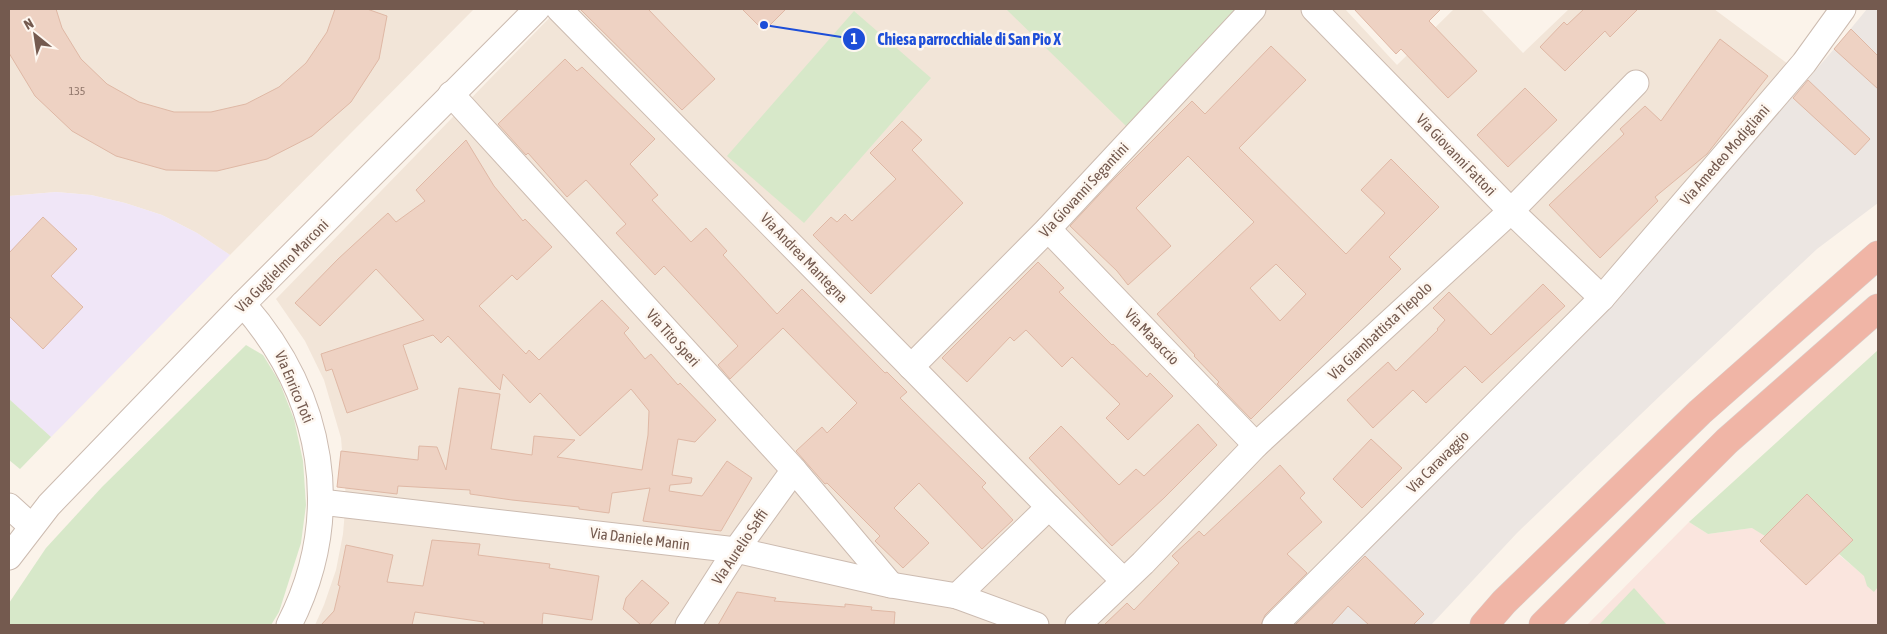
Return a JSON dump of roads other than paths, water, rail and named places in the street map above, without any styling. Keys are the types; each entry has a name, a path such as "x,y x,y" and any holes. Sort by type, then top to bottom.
{"highway":[{"path":"1484,625 1504,602 1700,412 1878,255"},
{"path":"1543,625 1727,441 1878,308"}],"street":[{"name":"Via Guglielmo Marconi","path":"9,557 49,505 243,304 339,210 451,94 537,9"},
{"name":"Via Andrea Mantegna","path":"559,9 1124,581"},
{"name":"Via Giovanni Segantini","path":"911,367 1048,229 1253,9"},
{"name":"Via Giovanni Fattori","path":"1314,9 1511,210 1602,298"},
{"name":"Via Amedeo Modigliani","path":"1602,298 1804,64 1843,9"},
{"name":"Via Giambattista Tiepolo","path":"1078,625 1124,581 1256,445 1511,210 1636,83"},
{"name":"Via Tito Speri","path":"451,94 794,470 891,585"},
{"name":"Via Masaccio","path":"1048,229 1256,445"},
{"name":"Via Caravaggio","path":"1275,625 1602,298"},
{"name":"Via Enrico Toti","path":"243,304 276,346 290,371 306,408 314,438 319,470 320,502 314,559 306,586 289,625"},
{"name":"Via Aurelio Saffi","path":"688,625 736,550 794,470"},
{"name":"Via Daniele Manin","path":"320,502 736,550 891,585 957,596 1036,625"},
{"path":"9,506 31,526"},
{"path":"957,596 1049,507"}],"place":[{"name":"Chiesa parrocchiale di San Pio X","path":"764,25"}]}
